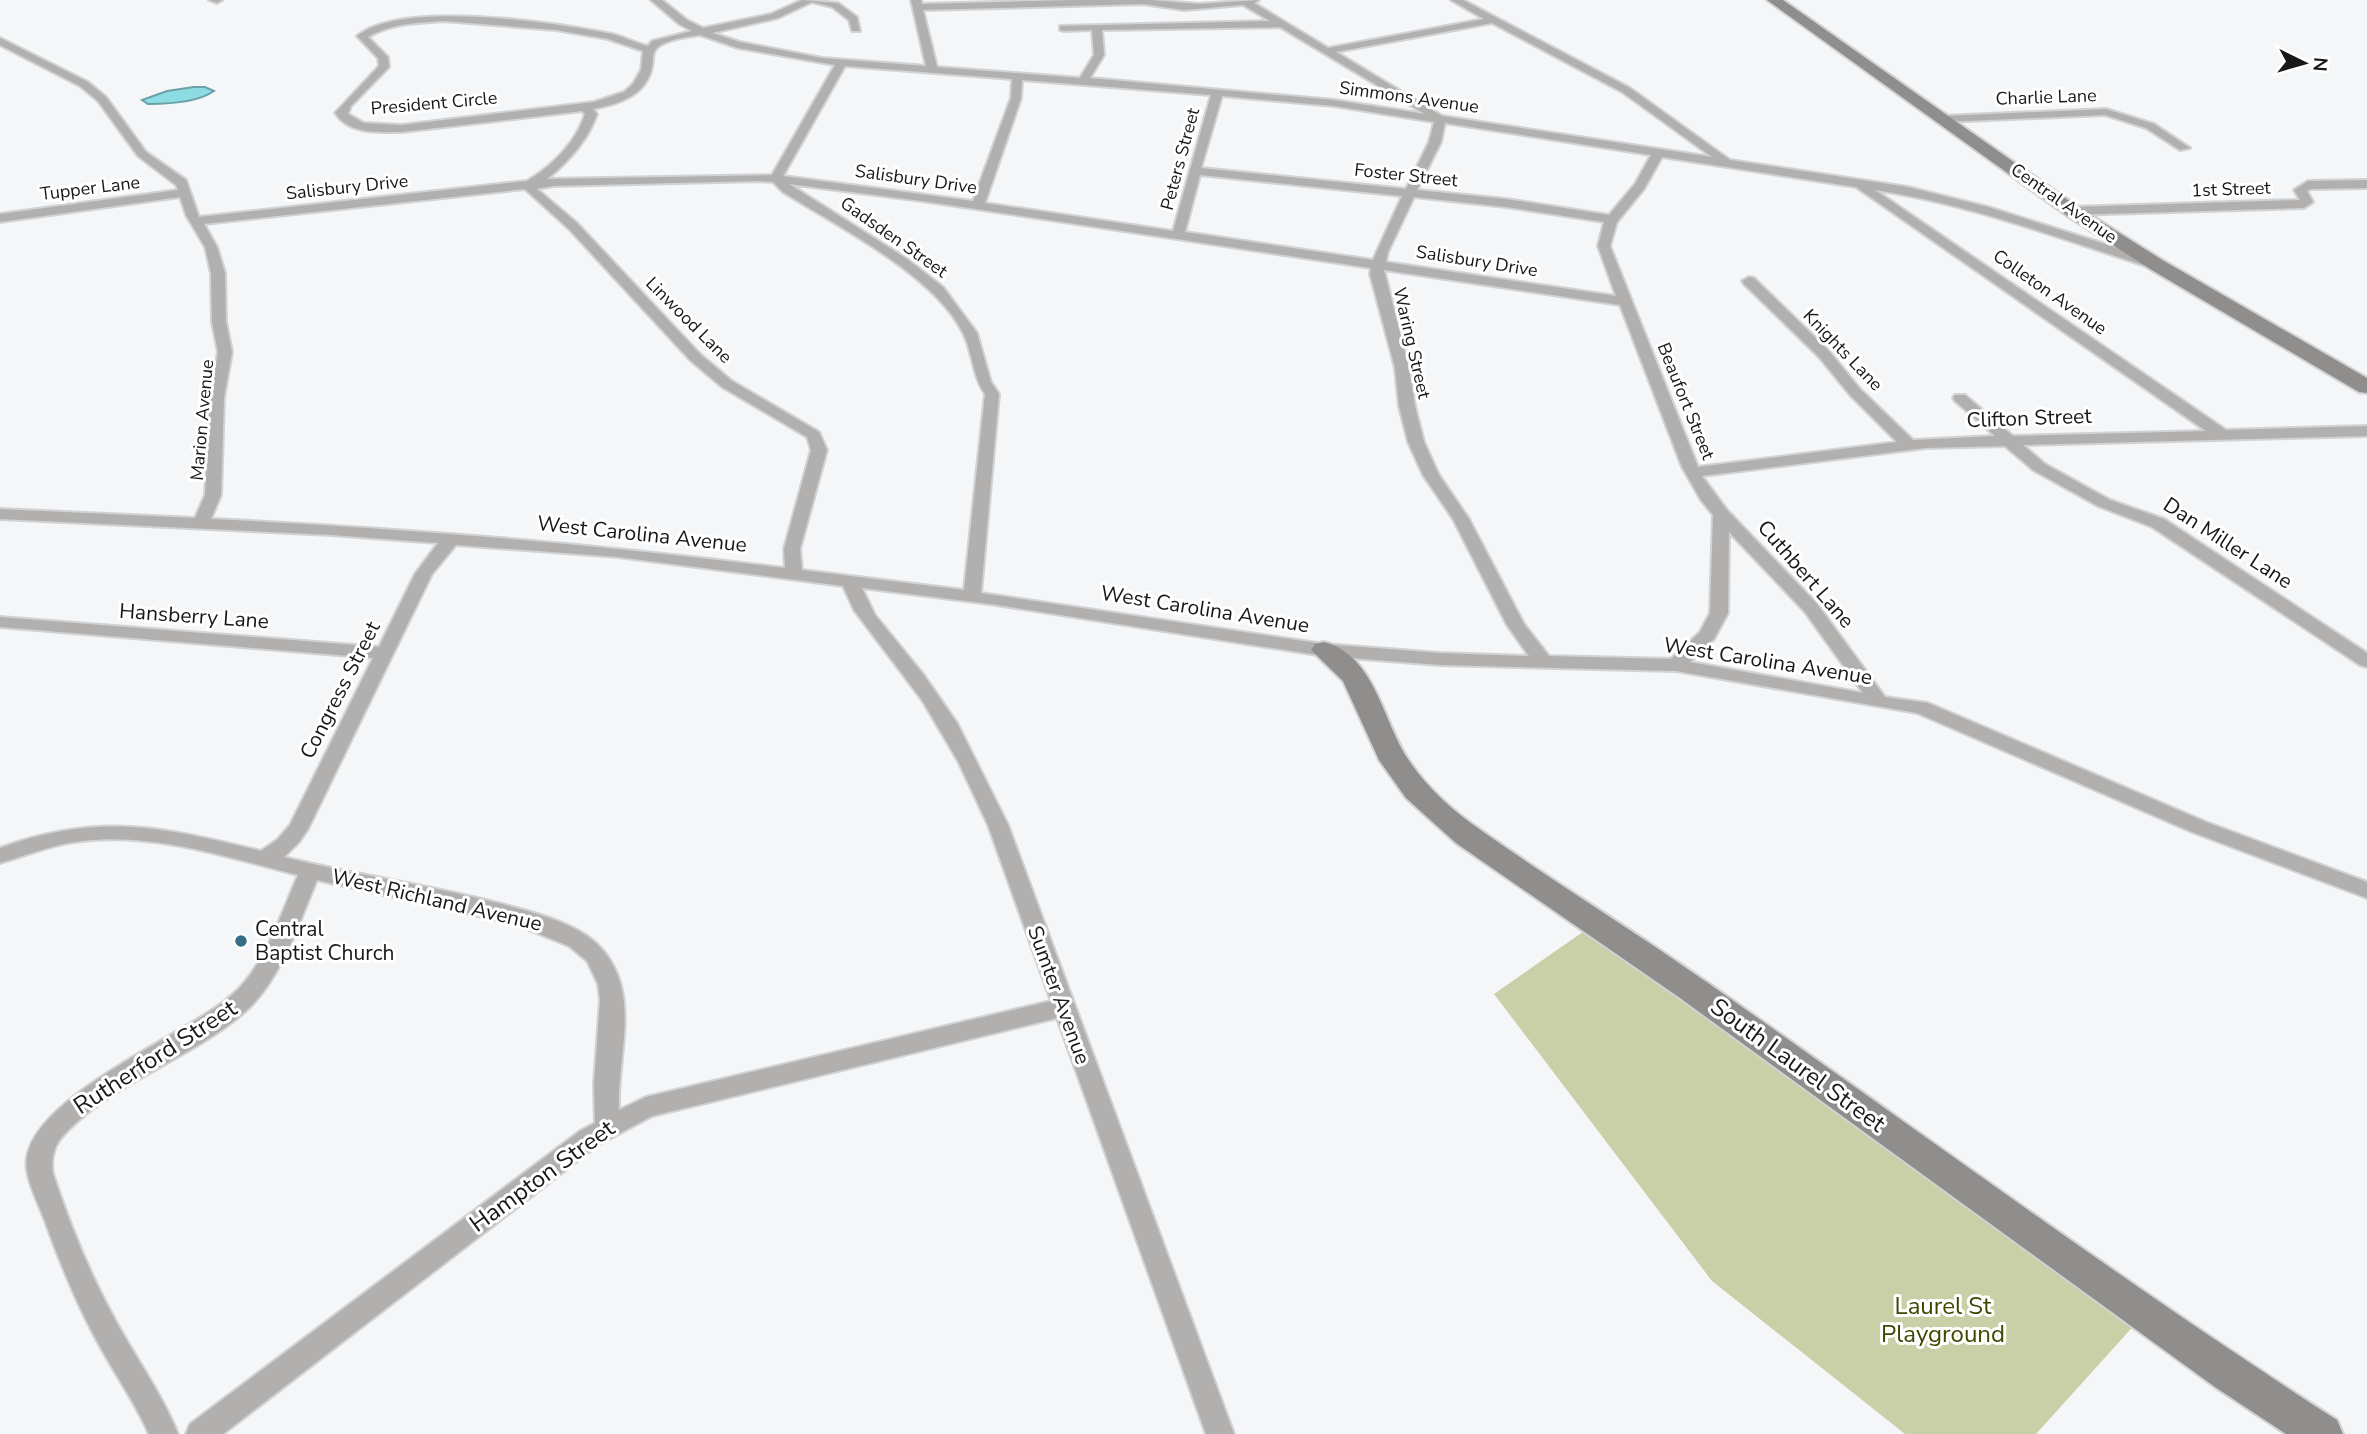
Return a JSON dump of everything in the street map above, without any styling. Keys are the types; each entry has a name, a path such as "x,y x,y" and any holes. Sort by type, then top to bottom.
{"street":[{"name":"Simmons Avenue","path":"656,0 703,33 754,48 841,63 1218,92 1334,103 1438,117 1858,182 1947,200 2157,265"},
{"path":"650,49 660,41 787,11 812,0 835,5 854,19 856,29"},
{"path":"932,69 917,4 1143,0 1175,6 1247,1 1438,117"},
{"path":"1456,0 1626,90 1727,163"},
{"name":"Central Avenue","path":"1773,0 2072,211 2157,265 2367,387"},
{"name":"President Circle","path":"467,17 597,34 650,49 647,53 648,65 638,86 622,96 584,106 392,128 356,125 346,120 341,113 347,103 384,67 383,57 362,36 386,26 437,18 467,17"},
{"path":"1326,51 1494,20"},
{"path":"1063,28 1282,24"},
{"path":"1083,81 1099,55 1097,27"},
{"name":"Marion Avenue","path":"0,41 84,83 102,99 142,154 176,177 192,215 211,247 218,273 219,322 225,352 217,398 213,495 201,523"},
{"path":"776,179 841,63"},
{"path":"978,205 1016,98 1017,76"},
{"name":"Peters Street","path":"1178,235 1211,108 1218,92"},
{"path":"531,184 550,174 587,125 591,114 584,106"},
{"name":"Charlie Lane","path":"1944,119 2115,113 2150,126 2184,148"},
{"name":"Waring Street","path":"1438,117 1438,133 1394,224 1378,264 1381,295 1391,320 1416,442 1431,475 1461,519 1516,625 1542,660"},
{"path":"1611,219 1636,192 1659,152"},
{"name":"Foster Street","path":"1196,171 1529,206 1611,219"},
{"name":"Salisbury Drive","path":"198,221 531,184 744,177 978,205 1626,302"},
{"name":"Gadsden Street","path":"776,179 787,189 902,262 938,290 970,333 984,382 992,394 972,597"},
{"name":"Colleton Avenue","path":"1858,182 1890,207 2221,434"},
{"name":"Linwood Lane","path":"531,184 531,190 573,226 695,357 727,384 783,414 814,435 819,450 792,550 794,573"},
{"name":"1st Street","path":"2072,211 2304,204 2307,202 2300,190 2308,185 2367,184"},
{"name":"Tupper Lane","path":"0,218 185,193"},
{"name":"Beaufort Street","path":"1611,219 1605,233 1604,246 1676,435 1702,490 1721,514"},
{"name":"Knights Lane","path":"1749,281 1824,354 1855,392 1909,445"},
{"name":"Dan Miller Lane","path":"1960,397 2039,467 2104,503 2158,523 2367,661"},
{"name":"Clifton Street","path":"1694,472 1909,445 2010,439 2367,431"},
{"name":"West Carolina Avenue","path":"0,514 454,538 618,552 972,597 1324,650 1440,659 1676,665 1879,702 1921,707 2199,827 2367,890"},
{"path":"1676,665 1708,635 1719,613 1721,514"},
{"name":"Cuthbert Lane","path":"1721,514 1769,561 1811,608 1879,702"},
{"name":"Congress Street","path":"265,858 282,849 308,812 316,789 428,563 454,538"},
{"name":"Sumter Avenue","path":"851,581 866,617 933,703 978,780 998,825 1220,1434"},
{"name":"Hansberry Lane","path":"0,622 106,633 187,636 238,643 384,653"},
{"name":"South Laurel Street","path":"1324,650 1355,677 1392,760 1416,791 1467,836 1692,989 2229,1373 2322,1434"},
{"name":"West Richland Avenue","path":"0,856 45,841 89,833 109,832 197,842 480,907 553,928 575,938 596,955 607,981 612,1006 606,1083 608,1126"},
{"name":"Rutherford Street","path":"164,1434 152,1405 111,1340 66,1245 39,1166 43,1143 61,1120 92,1095 219,1021 243,999 263,970 311,870"},
{"name":"Hampton Street","path":"200,1434 589,1138 646,1107 1063,1007"}],"green space":[{"name":"Laurel St Playground","path":"1590,927 2138,1321 2036,1434 1905,1434 1712,1281 1494,994"}],"water":[{"path":"205,87 214,91 182,102 148,104 142,100 167,91"}],"place":[{"name":"Central Baptist Church","path":"241,941"}]}
